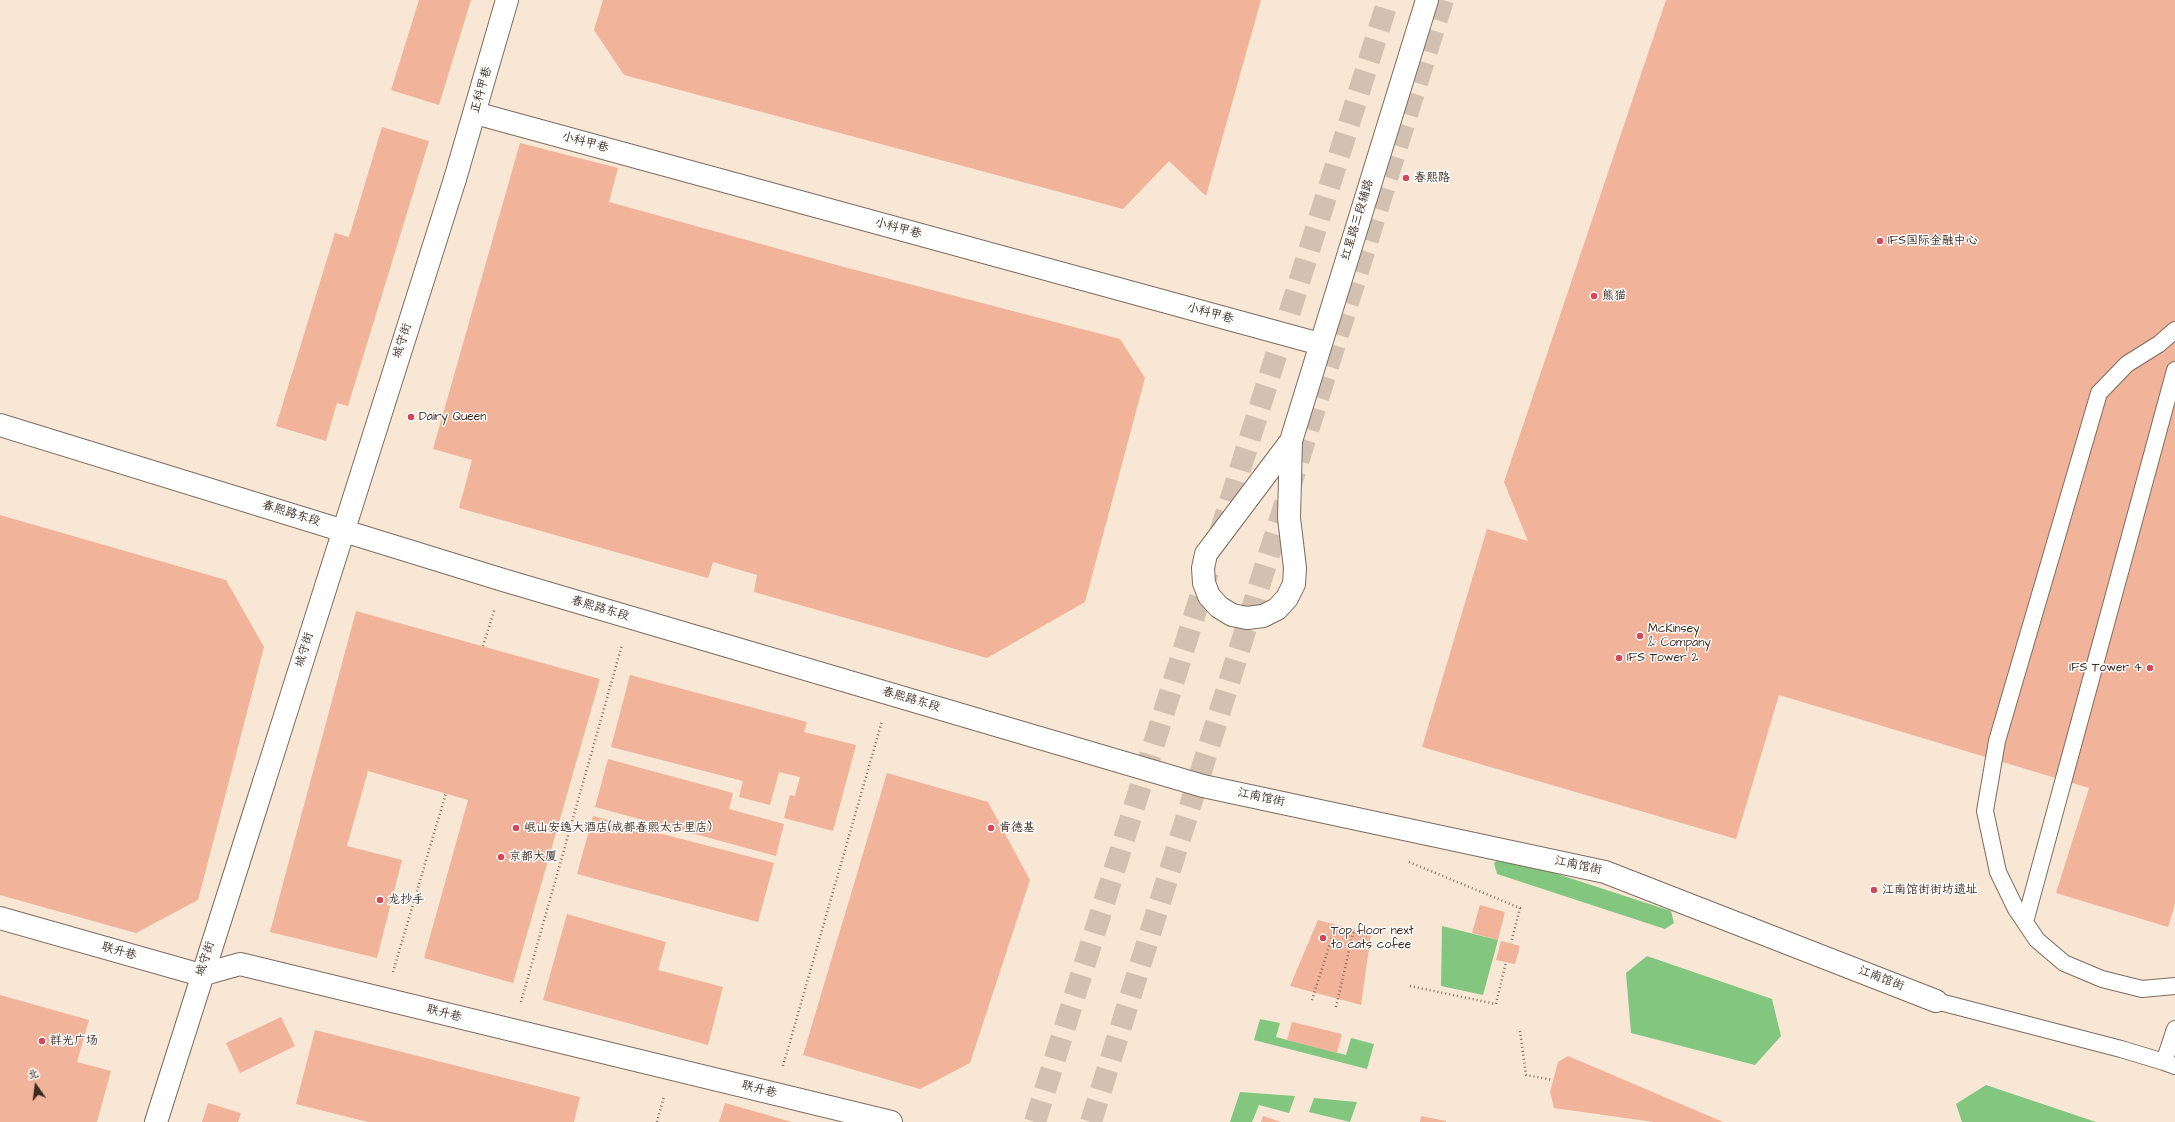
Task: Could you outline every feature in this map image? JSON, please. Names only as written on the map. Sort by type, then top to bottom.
[{"type":"street","name":"正科甲巷","points":[[455,178],[507,0]]},
{"type":"street","name":"红星路三段辅路","points":[[1291,441],[1206,554],[1203,568],[1204,583],[1209,596],[1219,607],[1232,615],[1247,618],[1263,616],[1277,609],[1287,598],[1294,584],[1295,568],[1289,518],[1291,441],[1427,0]]},
{"type":"street","name":"小科甲巷","points":[[475,113],[1320,344]]},
{"type":"street","name":"城守街","points":[[156,1122],[201,975],[264,782],[342,530],[455,178]]},
{"type":"street","name":"春熙路东段","points":[[0,425],[503,580],[1203,786]]},
{"type":"street","name":"江南馆街","points":[[1203,786],[1605,872],[1936,1001]]},
{"type":"street","name":"联升巷","points":[[0,918],[201,975],[240,964],[891,1122]]},
{"type":"lane","points":[[2175,330],[2159,344],[2127,364],[2099,392],[1997,742],[1986,811],[1998,872],[2025,922],[2037,940],[2064,963],[2102,979],[2142,989],[2175,986]]},
{"type":"lane","points":[[2025,922],[2175,370]]},
{"type":"lane","points":[[1936,1001],[2121,1049],[2169,1064],[2175,1029]]},
{"type":"path","points":[[484,646],[503,580]]},
{"type":"path","points":[[513,1030],[630,617]]},
{"type":"path","points":[[775,1094],[890,694]]},
{"type":"path","points":[[385,999],[446,793]]},
{"type":"path","points":[[1407,861],[1520,908],[1510,943]]},
{"type":"path","points":[[1312,1000],[1336,925]]},
{"type":"path","points":[[1336,1007],[1354,929]]},
{"type":"path","points":[[1410,986],[1496,1004],[1506,962]]},
{"type":"path","points":[[1520,1031],[1526,1076],[1553,1080]]},
{"type":"green space","points":[[1502,856],[1671,911],[1674,923],[1665,929],[1497,874],[1494,863]]},
{"type":"green space","points":[[1442,926],[1498,940],[1483,995],[1441,986]]},
{"type":"green space","points":[[1647,956],[1772,999],[1781,1036],[1755,1065],[1631,1033],[1626,973]]},
{"type":"green space","points":[[1260,1019],[1280,1023],[1276,1037],[1346,1055],[1351,1038],[1374,1044],[1367,1069],[1254,1040]]},
{"type":"green space","points":[[1986,1085],[2096,1122],[1962,1122],[1956,1104]]},
{"type":"green space","points":[[1240,1092],[1295,1096],[1289,1113],[1259,1105],[1252,1122],[1230,1122]]},
{"type":"green space","points":[[1314,1098],[1357,1102],[1350,1122],[1309,1112]]},
{"type":"building","points":[[419,0],[471,0],[439,105],[391,90]]},
{"type":"building","points":[[603,0],[1261,0],[1206,196],[1169,161],[1123,209],[624,75],[594,30]]},
{"type":"building","name":"IFS国际金融中心","points":[[1666,0],[2175,0],[2175,904],[2168,927],[2056,893],[2089,788],[1779,695],[1736,839],[1422,747],[1487,529],[1528,541],[1504,482]]},
{"type":"building","points":[[382,127],[429,141],[348,406],[337,403],[326,441],[276,426],[335,233],[349,237]]},
{"type":"building","points":[[520,143],[618,168],[609,202],[844,267],[1120,339],[1145,378],[1085,602],[987,658],[754,592],[757,575],[713,562],[708,578],[459,508],[472,460],[433,449]]},
{"type":"building","points":[[0,515],[226,580],[264,647],[198,900],[136,933],[0,895]]},
{"type":"building","points":[[356,611],[600,679],[513,983],[424,958],[468,800],[368,771],[347,846],[402,860],[377,958],[270,932]]},
{"type":"building","points":[[630,675],[807,722],[804,732],[856,745],[833,831],[784,818],[790,795],[795,796],[800,777],[779,772],[770,805],[739,797],[743,781],[611,747]]},
{"type":"building","points":[[608,759],[733,793],[729,809],[784,824],[776,856],[595,807]]},
{"type":"building","points":[[887,773],[988,802],[1030,880],[970,1063],[920,1089],[803,1055]]},
{"type":"building","points":[[593,816],[774,863],[758,922],[577,874]]},
{"type":"building","points":[[1480,905],[1505,912],[1498,940],[1472,933]]},
{"type":"building","points":[[567,914],[666,942],[658,970],[723,987],[708,1045],[543,1000]]},
{"type":"building","points":[[1318,920],[1371,934],[1361,1005],[1290,986]]},
{"type":"building","points":[[1501,941],[1520,946],[1515,964],[1496,960]]},
{"type":"building","name":"群光广场","points":[[0,995],[89,1020],[77,1062],[111,1071],[97,1122],[0,1122]]},
{"type":"building","points":[[281,1017],[295,1046],[240,1073],[226,1043]]},
{"type":"building","points":[[1292,1022],[1342,1034],[1337,1053],[1287,1040]]},
{"type":"building","points":[[315,1030],[580,1097],[574,1122],[368,1122],[296,1104]]},
{"type":"building","points":[[1568,1056],[1723,1122],[1654,1122],[1554,1108],[1550,1092],[1558,1062]]},
{"type":"building","points":[[208,1103],[241,1113],[238,1122],[202,1122]]},
{"type":"building","points":[[725,1103],[792,1122],[719,1122]]},
{"type":"building","points":[[1263,1116],[1281,1122],[1261,1122]]},
{"type":"building","points":[[1421,1116],[1446,1121],[1446,1122],[1420,1122]]},
{"type":"tunnel","points":[[1220,533],[1388,0]]},
{"type":"tunnel","points":[[1091,1122],[1443,0]]},
{"type":"tunnel","points":[[1035,1122],[1208,572]]},
{"type":"place","name":"春熙路","points":[[1406,178]]},
{"type":"place","name":"IFS国际金融中心","points":[[1880,241]]},
{"type":"place","name":"熊猫","points":[[1594,296]]},
{"type":"place","name":"Dairy Queen","points":[[411,417]]},
{"type":"place","name":"McKinsey & Company","points":[[1640,636]]},
{"type":"place","name":"IFS Tower 2","points":[[1619,658]]},
{"type":"place","name":"IFS Tower 4","points":[[2150,668]]},
{"type":"place","name":"岷山安逸大酒店(成都春熙太古里店)","points":[[516,828]]},
{"type":"place","name":"肯德基","points":[[991,828]]},
{"type":"place","name":"京都大厦","points":[[501,857]]},
{"type":"place","name":"江南馆街街坊遗址","points":[[1874,890]]},
{"type":"place","name":"龙抄手","points":[[380,900]]},
{"type":"place","name":"Top floor next to cats cofee","points":[[1323,938]]},
{"type":"place","name":"群光广场","points":[[42,1041]]}]
